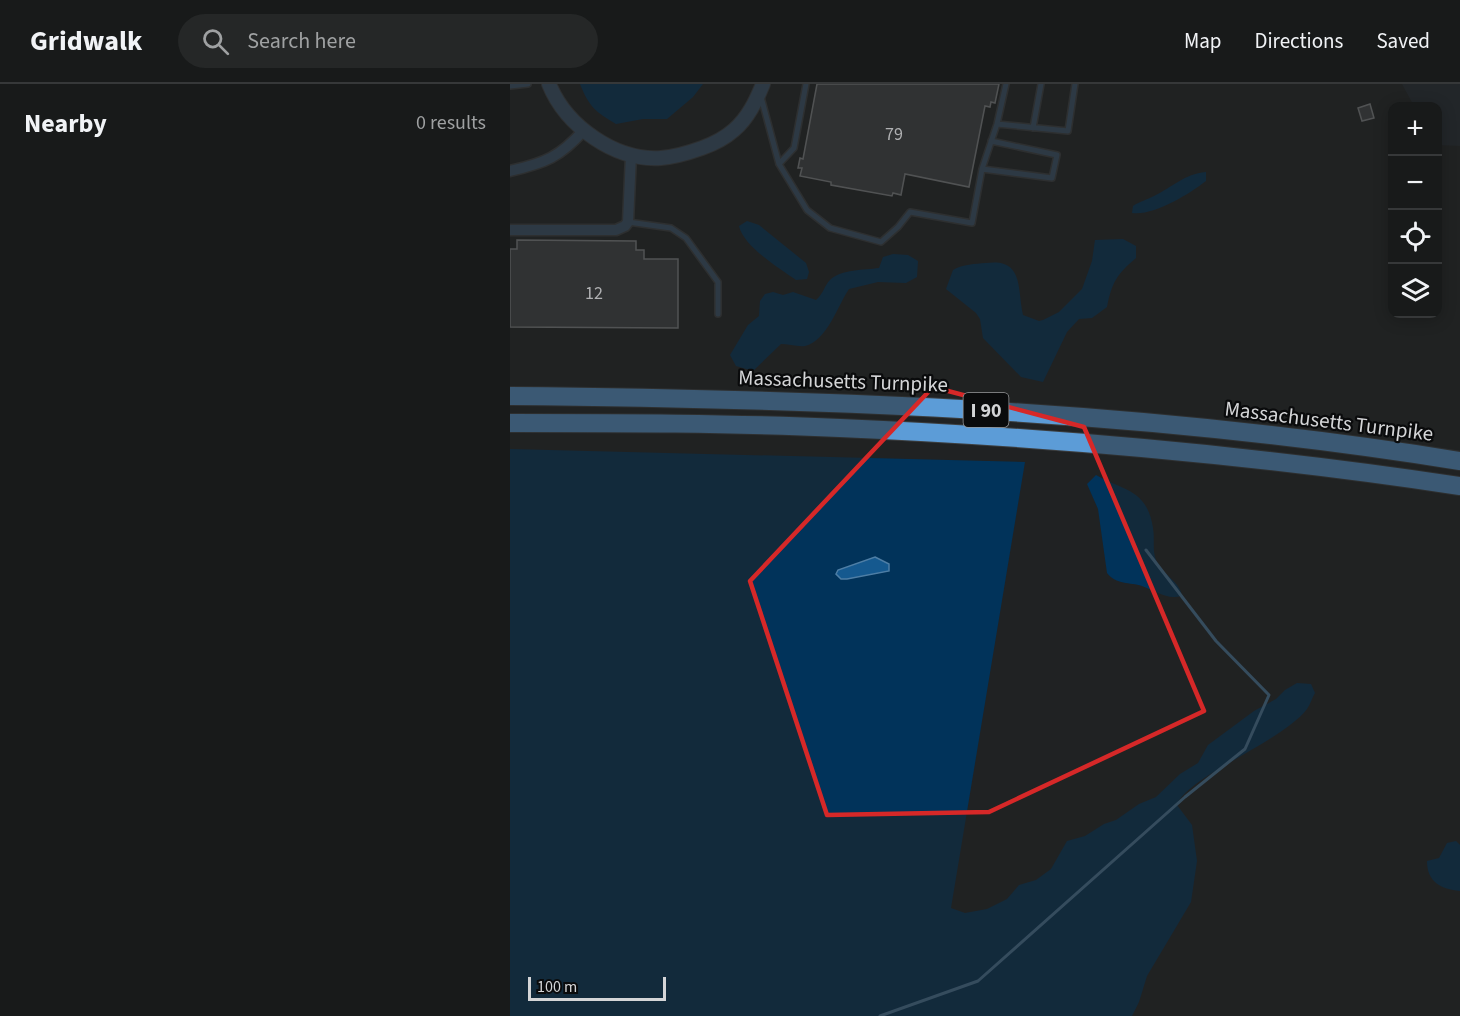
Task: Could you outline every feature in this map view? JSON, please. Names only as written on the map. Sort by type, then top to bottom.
[{"type":"highway","name":"Massachusetts Turnpike","points":[[510,396],[812,401],[955,408],[1207,429],[1319,441],[1460,461]]},
{"type":"highway","name":"I 90","points":[[510,423],[719,425],[958,434],[1154,449],[1460,486]]},
{"type":"street","points":[[549,84],[564,112],[584,130],[618,150],[632,155],[660,158],[688,153],[722,139],[745,118],[762,88]]},
{"type":"street","points":[[510,171],[533,166],[555,157],[584,130]]},
{"type":"street","points":[[510,230],[616,230],[625,226],[628,222],[632,155]]},
{"type":"lane","points":[[510,86],[528,84]]},
{"type":"lane","points":[[779,164],[794,148],[806,84]]},
{"type":"lane","points":[[762,88],[779,164],[807,210],[830,228],[881,242],[910,212],[972,223],[982,169],[997,124],[1006,84]]},
{"type":"lane","points":[[1033,128],[1041,84]]},
{"type":"lane","points":[[997,124],[1068,131],[1075,84]]},
{"type":"lane","points":[[982,169],[1052,178],[1057,155],[992,141]]},
{"type":"lane","points":[[628,222],[671,228],[686,238],[718,282],[718,314]]},
{"type":"highlighted area","points":[[933,387],[1084,427],[1204,711],[989,812],[827,815],[750,581]]},
{"type":"shaded area","points":[[580,84],[703,84],[693,97],[667,119],[643,119],[616,124],[594,108]]},
{"type":"shaded area","points":[[1402,84],[1460,84],[1460,146],[1442,145],[1442,102],[1412,102]]},
{"type":"shaded area","points":[[1206,172],[1206,181],[1181,198],[1161,208],[1132,213],[1133,206],[1136,204],[1185,178]]},
{"type":"shaded area","points":[[747,221],[759,225],[806,263],[809,272],[807,279],[796,280],[755,249],[742,234],[739,226]]},
{"type":"shaded area","points":[[1123,239],[1136,246],[1136,258],[1116,279],[1107,307],[1092,318],[1079,319],[1067,332],[1043,382],[1021,377],[983,338],[980,319],[976,313],[946,289],[953,270],[957,268],[986,263],[1007,265],[1013,270],[1019,285],[1023,315],[1039,321],[1043,320],[1059,312],[1082,289],[1092,261],[1095,240]]},
{"type":"shaded area","points":[[893,254],[908,255],[918,261],[917,277],[906,283],[878,282],[849,289],[826,330],[813,343],[805,346],[781,344],[753,371],[736,366],[730,355],[748,325],[759,316],[760,301],[765,294],[773,292],[783,295],[793,292],[816,300],[835,276],[879,268],[883,257]]},
{"type":"shaded area","points":[[510,449],[1025,462],[951,908],[965,913],[987,909],[1007,899],[1019,885],[1036,880],[1051,869],[1067,841],[1085,836],[1104,824],[1116,820],[1139,804],[1156,797],[1180,774],[1198,763],[1208,745],[1254,711],[1276,699],[1297,683],[1311,684],[1315,693],[1307,709],[1295,721],[1198,783],[1184,794],[1177,805],[1192,825],[1197,861],[1191,902],[1147,976],[1132,1016],[510,1016]]},
{"type":"shaded area","points":[[1096,475],[1133,493],[1146,506],[1153,528],[1156,560],[1162,570],[1178,586],[1182,596],[1166,596],[1142,586],[1115,580],[1107,573],[1098,509],[1087,484]]},
{"type":"shaded area","points":[[875,557],[889,564],[889,571],[847,579],[841,579],[836,574],[838,570]]},
{"type":"shaded area","points":[[1456,841],[1460,845],[1460,891],[1436,883],[1429,874],[1427,861],[1439,858],[1447,843]]},
{"type":"building","points":[[817,84],[999,84],[995,103],[991,102],[990,107],[985,106],[969,187],[905,174],[901,195],[893,193],[892,196],[831,185],[831,182],[800,176],[802,168],[798,168],[800,158],[803,159]]},
{"type":"building","points":[[1370,104],[1374,118],[1362,121],[1358,108]]},
{"type":"building","points":[[517,240],[636,241],[636,250],[644,250],[644,259],[678,259],[678,328],[510,327],[510,249],[517,249]]},
{"type":"waterway","points":[[880,1016],[978,981],[1185,797],[1245,749],[1269,695],[1216,641],[1146,550]]}]
